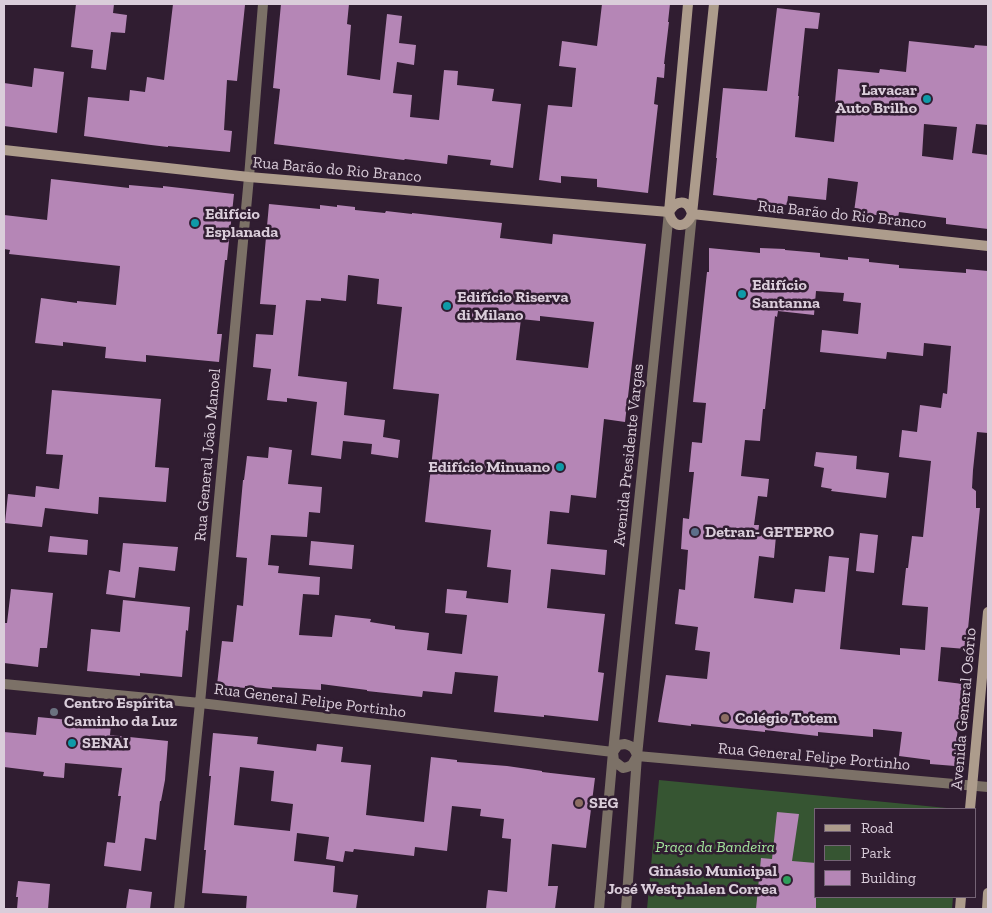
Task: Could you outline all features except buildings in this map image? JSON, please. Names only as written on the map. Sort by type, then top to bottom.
[{"type":"main road","name":"Avenida Presidente Vargas","points":[[669,212],[688,4]]},
{"type":"main road","points":[[692,214],[714,4]]},
{"type":"main road","name":"Rua Barão do Rio Branco","points":[[4,150],[249,177],[669,212],[670,219],[676,224],[683,225],[689,221],[692,214],[988,246]]},
{"type":"main road","name":"Avenida General Osório","points":[[970,808],[988,612]]},
{"type":"main road","points":[[987,909],[988,893]]},
{"type":"street","name":"Rua General João Manoel","points":[[180,909],[249,177],[263,4]]},
{"type":"street","name":"Avenida Presidente Vargas","points":[[599,909],[613,752],[669,212]]},
{"type":"street","points":[[626,909],[637,756],[692,214]]},
{"type":"street","name":"Rua General Felipe Portinho","points":[[4,684],[200,703],[613,752],[618,745],[625,744],[635,748],[637,756],[988,787]]},
{"type":"street","points":[[613,752],[614,761],[623,768],[633,765],[637,756]]},
{"type":"green space","name":"Praça da Bandeira","points":[[659,780],[947,808],[814,808],[814,898],[953,898],[952,909],[647,909]]},
{"type":"place","name":"Lavacar Auto Brilho","points":[[927,99]]},
{"type":"place","name":"Edifício Esplanada","points":[[195,223]]},
{"type":"place","name":"Edifício Santanna","points":[[742,294]]},
{"type":"place","name":"Edifício Riserva di Milano","points":[[447,306]]},
{"type":"place","name":"Edifício Minuano","points":[[560,467]]},
{"type":"place","name":"Detran- GETEPRO","points":[[695,532]]},
{"type":"place","name":"Centro Espírita Caminho da Luz","points":[[54,712]]},
{"type":"place","name":"Colégio Totem","points":[[725,718]]},
{"type":"place","name":"SENAI","points":[[72,743]]},
{"type":"place","name":"SEG","points":[[579,803]]},
{"type":"place","name":"Ginásio Municipal José Westphalen Correa","points":[[787,880]]}]
